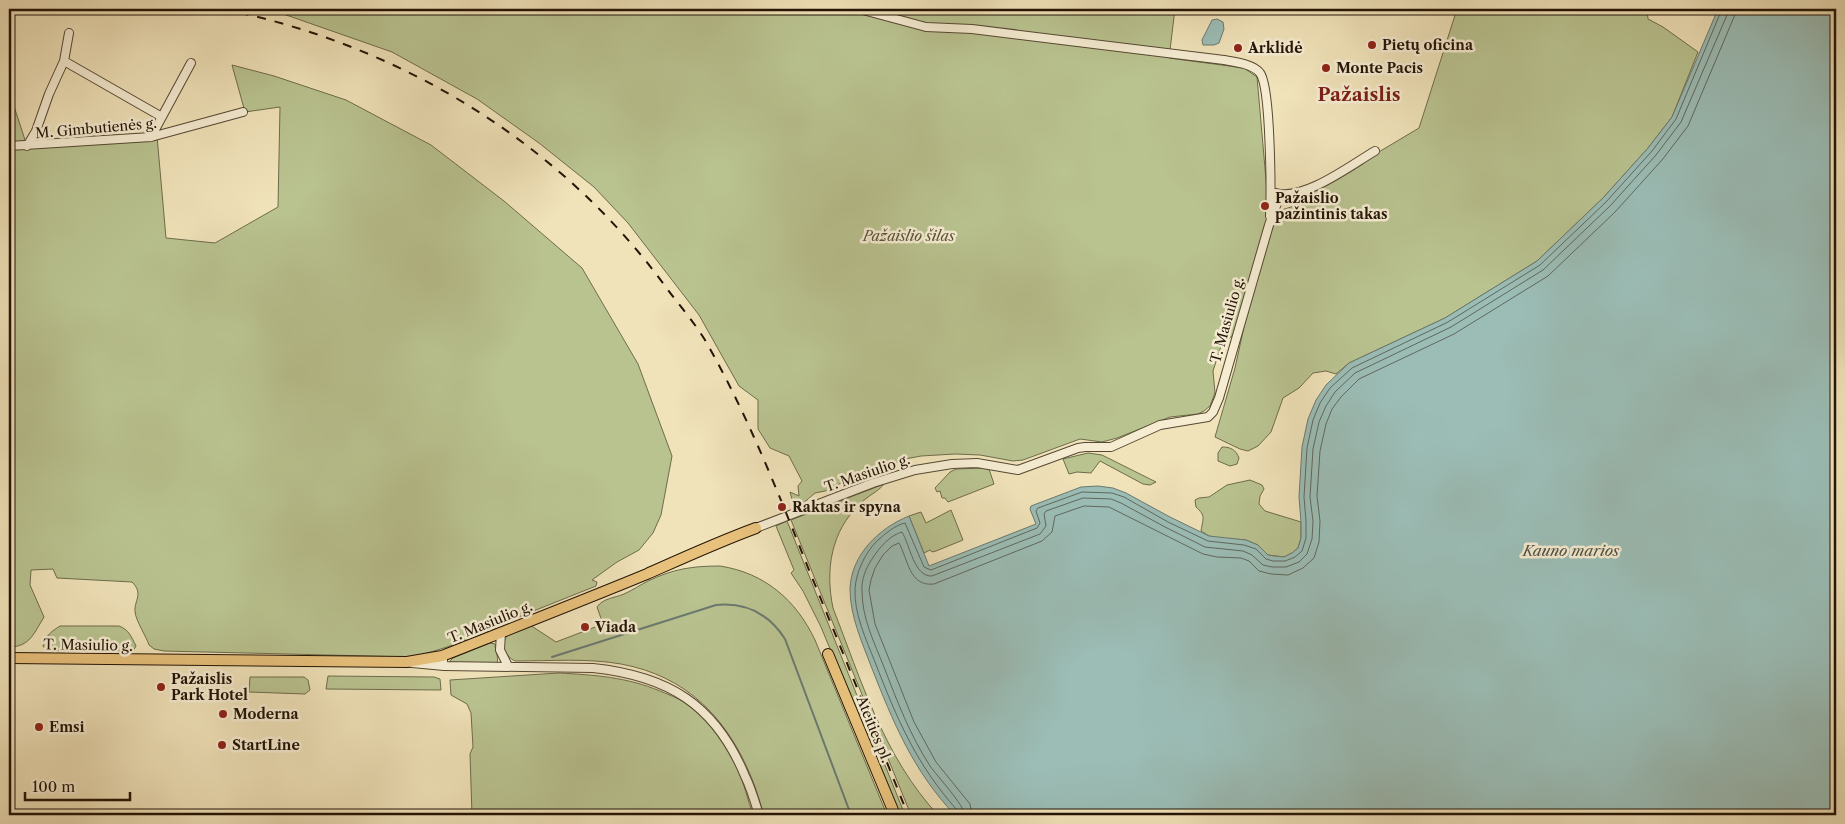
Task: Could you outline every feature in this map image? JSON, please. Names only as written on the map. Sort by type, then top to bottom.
[{"type":"main road","name":"T. Masiulio g.","points":[[9,658],[443,661],[501,632],[648,573],[720,541],[756,528]]},
{"type":"main road","name":"Ateities pl.","points":[[828,654],[895,815]]},
{"type":"street","name":"T. Masiulio g.","points":[[859,9],[926,27],[972,29],[1224,60],[1246,65],[1260,73],[1266,96],[1271,192],[1269,225]]},
{"type":"street","points":[[27,146],[36,131],[49,94],[64,61],[69,33]]},
{"type":"street","points":[[64,61],[162,116]]},
{"type":"street","points":[[151,137],[191,63]]},
{"type":"street","name":"M. Gimbutienės g.","points":[[9,146],[151,137],[243,112]]},
{"type":"street","points":[[1271,192],[1280,195],[1313,187],[1375,151]]},
{"type":"street","name":"T. Masiulio g.","points":[[756,528],[873,483],[907,472],[963,463],[984,464],[1018,470],[1078,448],[1111,448],[1160,426],[1208,417],[1213,412],[1219,398],[1269,225],[1280,195]]},
{"type":"street","points":[[501,632],[500,650],[508,666]]},
{"type":"street","name":"T. Masiulio g.","points":[[443,661],[508,666],[615,670],[652,680],[687,698],[701,708],[726,738],[746,776],[759,815]]},
{"type":"green space","name":"Pažaislio šilas","points":[[269,9],[1175,9],[1169,58],[1244,68],[1257,77],[1269,214],[1313,200],[1315,190],[1419,128],[1457,9],[1647,9],[1648,19],[1663,27],[1698,52],[1672,117],[1648,148],[1603,198],[1537,261],[1445,318],[1349,363],[1336,374],[1326,371],[1313,373],[1299,388],[1283,398],[1271,432],[1258,446],[1248,451],[1215,437],[1235,368],[1244,327],[1237,326],[1234,334],[1221,346],[1213,371],[1215,393],[1210,406],[1198,414],[1170,417],[1102,442],[1080,439],[1023,460],[1013,461],[980,455],[955,454],[905,459],[876,471],[865,471],[853,475],[830,490],[815,493],[800,506],[794,506],[790,492],[799,496],[798,486],[802,481],[789,456],[770,448],[758,429],[758,400],[739,386],[699,315],[628,223],[594,187],[539,143],[477,99],[392,52]]},
{"type":"green space","points":[[232,65],[274,76],[346,100],[431,145],[504,201],[582,268],[638,364],[672,456],[661,515],[653,533],[639,550],[617,562],[592,580],[597,582],[596,586],[496,626],[495,629],[443,648],[410,657],[164,651],[154,649],[149,645],[139,624],[135,612],[138,594],[136,586],[132,582],[57,578],[53,569],[31,570],[30,585],[44,617],[27,642],[22,645],[9,647],[9,91],[27,146],[157,136],[166,238],[215,243],[278,207],[280,107],[245,112]]},
{"type":"green space","points":[[1222,447],[1231,448],[1235,451],[1239,458],[1237,464],[1230,466],[1218,461],[1218,453]]},
{"type":"green space","points":[[1088,453],[1102,455],[1156,482],[1150,485],[1143,484],[1100,461],[1091,473],[1077,472],[1069,474],[1063,459]]},
{"type":"green space","points":[[956,469],[989,469],[994,484],[948,502],[945,498],[942,498],[940,491],[937,492],[935,488],[950,472]]},
{"type":"green space","points":[[1250,480],[1262,485],[1264,489],[1260,496],[1259,504],[1265,511],[1301,522],[1301,538],[1298,548],[1292,553],[1284,557],[1268,555],[1258,545],[1246,540],[1209,536],[1201,531],[1203,517],[1196,507],[1195,500],[1209,497],[1227,485]]},
{"type":"green space","points":[[884,484],[863,501],[842,526],[830,566],[833,608],[864,690],[888,743],[919,792],[938,815],[911,815],[791,520]]},
{"type":"green space","points":[[951,510],[963,540],[936,551],[932,552],[930,550],[924,553],[909,516],[921,512],[926,523]]},
{"type":"green space","points":[[787,521],[905,815],[899,815],[821,627],[803,591],[791,573],[794,570],[776,526]]},
{"type":"green space","points":[[720,566],[751,575],[765,582],[788,601],[807,626],[815,640],[887,815],[764,815],[752,779],[731,737],[717,719],[685,690],[645,670],[621,664],[582,660],[515,661],[504,650],[505,639],[510,633],[518,629],[530,625],[556,642],[603,624],[597,607],[606,600],[624,594],[648,581],[674,571]]},
{"type":"green space","points":[[60,626],[119,626],[127,631],[136,646],[133,651],[46,650],[43,646],[45,639]]},
{"type":"green space","points":[[490,643],[495,644],[497,663],[452,663],[450,661],[453,658]]},
{"type":"green space","points":[[559,673],[598,676],[647,686],[690,706],[707,721],[729,752],[744,786],[753,815],[472,815],[470,754],[473,747],[471,713],[467,704],[451,695],[450,680]]},
{"type":"green space","points":[[328,676],[434,677],[440,679],[441,690],[326,689]]},
{"type":"green space","points":[[250,677],[304,677],[308,680],[310,690],[305,694],[249,692]]},
{"type":"water","name":"Kauno marios","points":[[1718,9],[1836,9],[1836,815],[955,815],[927,781],[906,745],[896,726],[857,629],[850,589],[852,577],[855,565],[861,554],[877,535],[909,516],[929,566],[1036,524],[1030,509],[1031,506],[1081,487],[1098,486],[1113,488],[1126,493],[1209,536],[1246,540],[1258,545],[1268,555],[1284,557],[1292,553],[1298,548],[1301,538],[1299,497],[1302,447],[1308,419],[1316,400],[1326,385],[1349,363],[1445,318],[1537,261],[1603,198],[1648,148],[1672,117]]},
{"type":"water","points":[[1217,19],[1223,22],[1224,29],[1219,43],[1203,45],[1202,40],[1212,20]]},
{"type":"waterway","points":[[552,657],[716,605],[747,608],[764,616],[779,630],[785,639],[851,815]]},
{"type":"railway","points":[[222,9],[288,25],[351,47],[413,75],[472,108],[527,146],[578,189],[626,237],[692,320],[721,368],[775,485],[908,815]]},
{"type":"place","name":"Pietų oficina","points":[[1372,45]]},
{"type":"place","name":"Arklidė","points":[[1238,48]]},
{"type":"place","name":"Monte Pacis","points":[[1326,68]]},
{"type":"place","name":"Pažaislio pažintinis takas","points":[[1265,206]]},
{"type":"place","name":"Raktas ir spyna","points":[[782,507]]},
{"type":"place","name":"Viada","points":[[585,627]]},
{"type":"place","name":"Pažaislis Park Hotel","points":[[161,687]]},
{"type":"place","name":"Moderna","points":[[223,714]]},
{"type":"place","name":"Emsi","points":[[39,727]]},
{"type":"place","name":"StartLine","points":[[222,745]]},
{"type":"district","name":"Pažaislis","points":[[1359,94]]}]
